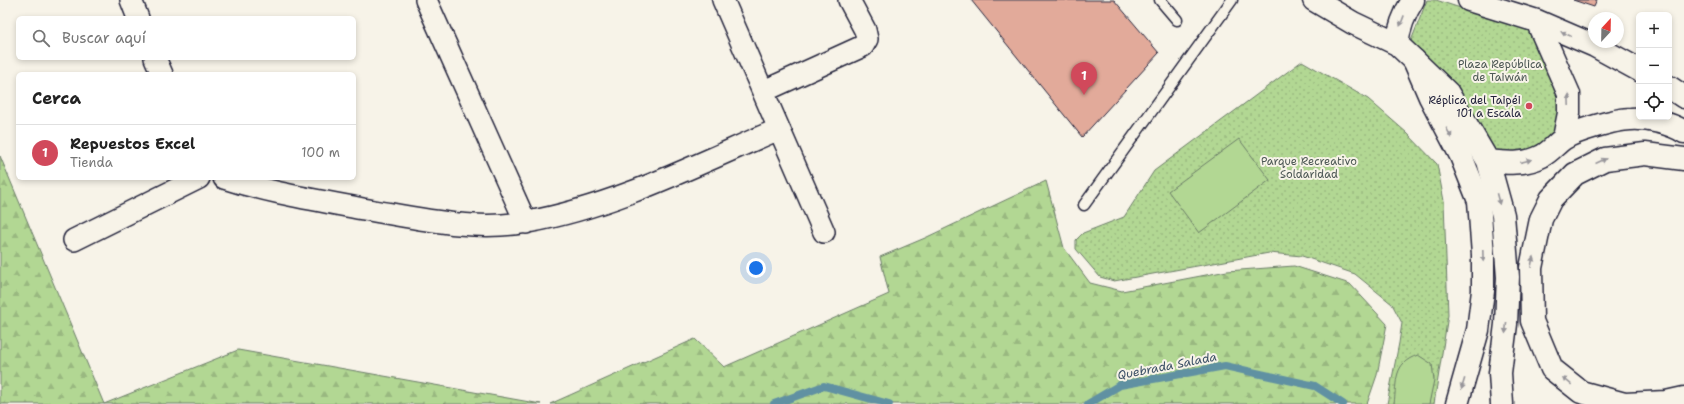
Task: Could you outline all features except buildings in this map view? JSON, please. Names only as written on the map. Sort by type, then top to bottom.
[{"type":"main road","points":[[1314,0],[1353,23],[1397,44],[1448,93],[1488,161],[1503,216],[1508,277],[1506,324],[1500,373],[1502,404]]},
{"type":"main road","points":[[1397,44],[1399,28],[1405,13],[1413,0]]},
{"type":"main road","points":[[1469,0],[1537,21],[1595,46],[1636,68]]},
{"type":"main road","points":[[1537,21],[1569,94],[1569,113],[1564,138]]},
{"type":"main road","points":[[1414,60],[1430,97],[1461,156],[1480,202],[1483,255],[1483,291],[1478,330],[1457,404]]},
{"type":"main road","points":[[1672,89],[1684,97]]},
{"type":"main road","points":[[1488,161],[1515,164],[1542,156],[1564,138],[1591,128],[1630,119],[1655,122],[1679,129],[1684,132]]},
{"type":"main road","points":[[1684,159],[1645,154],[1605,159],[1575,174],[1551,199],[1541,219],[1531,268],[1532,320],[1552,369],[1581,392],[1625,404],[1666,402],[1684,398]]},
{"type":"street","points":[[131,0],[137,16]]},
{"type":"street","points":[[426,0],[526,223]]},
{"type":"street","points":[[722,0],[764,91],[824,232]]},
{"type":"street","points":[[764,91],[863,46],[867,39],[865,30],[849,0]]},
{"type":"street","points":[[156,60],[161,72]]},
{"type":"street","points":[[231,180],[275,193],[443,223],[503,225],[526,223],[609,202],[779,129]]},
{"type":"street","points":[[74,240],[195,180]]},
{"type":"lane","points":[[1160,0],[1177,20]]},
{"type":"lane","points":[[1084,205],[1232,0]]},
{"type":"green space","name":"Plaza República de Taiwán","points":[[1427,0],[1436,0],[1534,32],[1561,89],[1562,124],[1544,146],[1511,154],[1490,151],[1409,46]]},
{"type":"green space","name":"Parque Recreativo Soldaridad","points":[[1302,61],[1368,99],[1407,133],[1437,164],[1444,201],[1448,315],[1434,404],[1387,404],[1402,323],[1392,304],[1355,274],[1302,256],[1269,253],[1114,281],[1100,277],[1076,249],[1076,240],[1083,233],[1124,217],[1154,171]]},
{"type":"green space","points":[[1239,139],[1270,180],[1199,233],[1168,191]]},
{"type":"green space","points":[[0,156],[104,404],[0,404]]},
{"type":"green space","points":[[1046,181],[1064,248],[1090,283],[1122,291],[1227,271],[1294,266],[1350,284],[1387,324],[1377,375],[1367,404],[550,404],[695,339],[724,367],[889,294],[880,257],[925,238]]},
{"type":"green space","points":[[238,350],[541,404],[104,404]]},
{"type":"green space","points":[[1418,355],[1432,364],[1434,380],[1429,404],[1394,404],[1396,380],[1400,368],[1410,358]]},
{"type":"waterway","name":"Quebrada Salada","points":[[1088,404],[1120,385],[1225,366],[1315,386],[1343,404]]},
{"type":"waterway","name":"Quebrada Salada","points":[[774,404],[824,386],[889,404]]},
{"type":"place","name":"Repuestos Excel","points":[[1084,95]]},
{"type":"place","name":"Réplica del Taipéi 101 a Escala","points":[[1529,106]]}]
